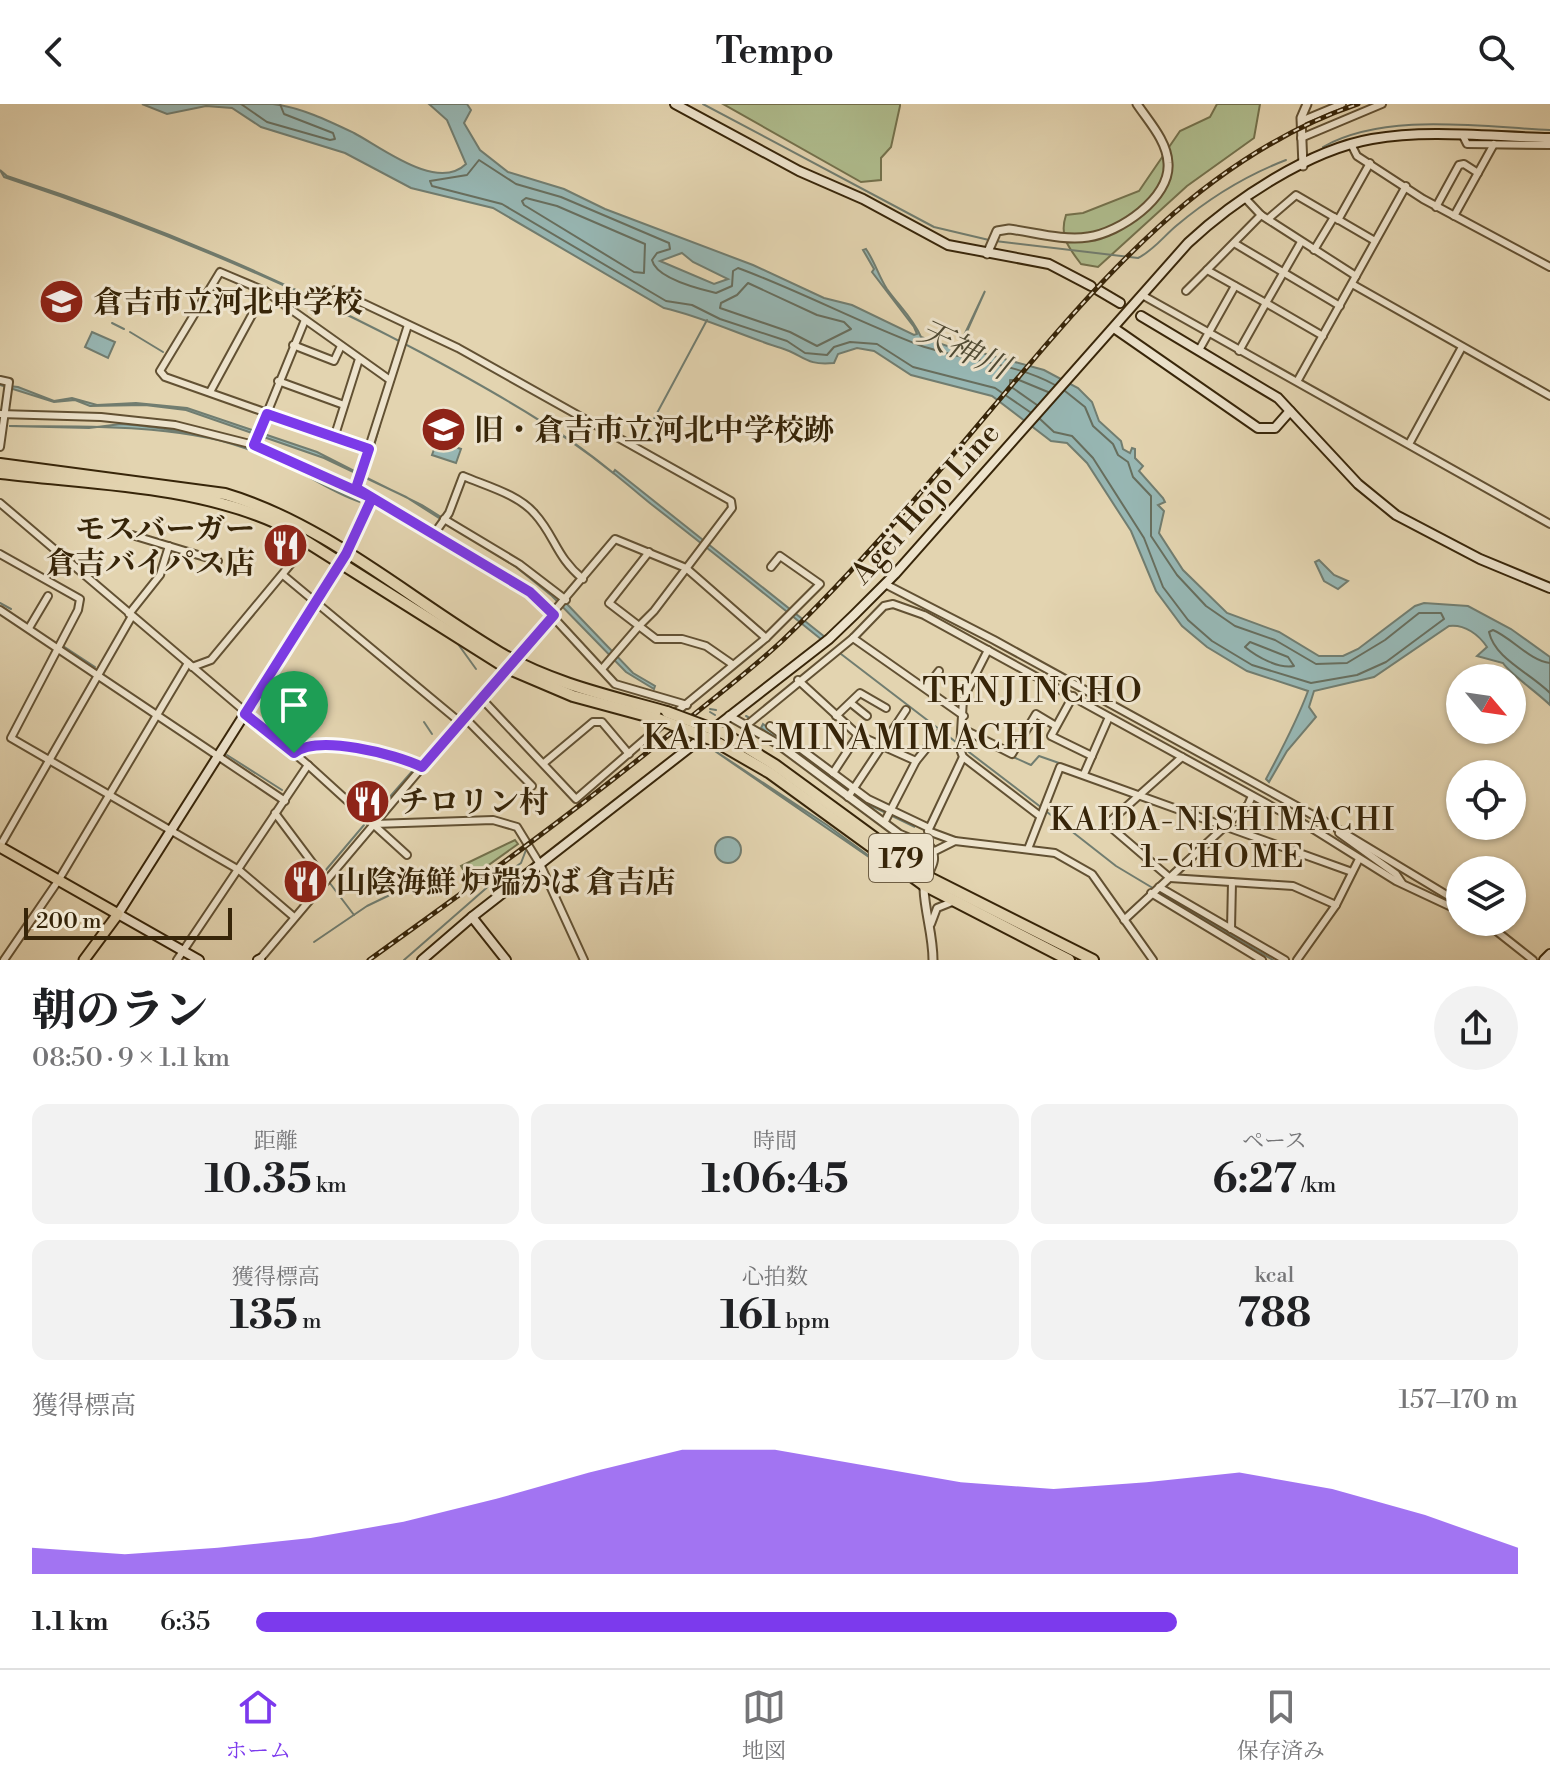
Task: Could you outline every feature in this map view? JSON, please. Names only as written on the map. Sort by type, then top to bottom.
[{"type":"highway","name":"179","points":[[0,464],[225,494],[283,514],[343,559],[511,664],[573,696],[723,733],[775,765],[952,902],[1069,960]]},
{"type":"highway","name":"179","points":[[0,473],[221,502],[277,523],[343,559]]},
{"type":"highway","name":"179","points":[[662,716],[713,740],[770,773],[926,881],[1093,960]]},
{"type":"main road","points":[[675,104],[928,236],[987,254],[1049,264],[1120,303]]},
{"type":"main road","name":"Agei Hojo Line","points":[[422,960],[472,917],[829,639],[895,574],[1195,236],[1245,198],[1351,143],[1398,136],[1550,138]]},
{"type":"main road","points":[[1141,316],[1278,398],[1358,484],[1396,515],[1480,559],[1550,588]]},
{"type":"main road","points":[[1112,331],[1258,428],[1275,428],[1290,411]]},
{"type":"main road","points":[[84,960],[118,914],[343,559]]},
{"type":"main road","points":[[0,846],[199,960]]},
{"type":"main road","points":[[472,917],[506,960]]},
{"type":"main road","points":[[1544,960],[1550,954]]},
{"type":"street","points":[[987,254],[997,231],[1009,229],[1084,238],[1109,232],[1146,205],[1159,190],[1169,166],[1166,148],[1137,104]]},
{"type":"street","points":[[1303,166],[1301,121],[1307,104]]},
{"type":"street","points":[[1301,121],[1342,104]]},
{"type":"street","points":[[1301,138],[1382,104]]},
{"type":"street","points":[[1463,136],[1467,144],[1550,145]]},
{"type":"street","points":[[1351,143],[1357,156],[1436,207],[1550,267]]},
{"type":"street","points":[[1454,216],[1494,144]]},
{"type":"street","points":[[1314,250],[1370,163]]},
{"type":"street","points":[[1436,207],[1459,165],[1464,164],[1478,173]]},
{"type":"street","points":[[1298,380],[1406,186]]},
{"type":"street","points":[[1186,291],[1234,243],[1296,195],[1375,241]]},
{"type":"street","points":[[1245,198],[1264,217],[1356,276]]},
{"type":"street","points":[[1239,351],[1301,242]]},
{"type":"street","points":[[1234,243],[1340,306]]},
{"type":"street","points":[[1207,270],[1323,336]]},
{"type":"street","points":[[369,449],[165,377],[160,371],[167,354],[220,272],[265,291],[390,380]]},
{"type":"street","points":[[1352,284],[1550,396]]},
{"type":"street","points":[[1199,350],[1235,286]]},
{"type":"street","points":[[335,290],[521,382],[731,501],[732,508],[686,568],[602,669]]},
{"type":"street","points":[[210,392],[265,291]]},
{"type":"street","points":[[1142,295],[1207,335],[1298,380],[1550,524]]},
{"type":"street","points":[[254,445],[305,320]]},
{"type":"street","points":[[356,488],[408,325]]},
{"type":"street","points":[[293,345],[334,361],[341,346]]},
{"type":"street","points":[[1409,444],[1462,347]]},
{"type":"street","points":[[334,438],[359,359]]},
{"type":"street","points":[[0,380],[9,382],[0,447]]},
{"type":"street","points":[[278,381],[344,405]]},
{"type":"street","points":[[3,414],[101,417],[163,423],[254,445],[356,488],[530,592],[615,684],[687,705]]},
{"type":"street","points":[[434,534],[463,476],[520,501],[536,514],[564,564],[583,579]]},
{"type":"street","points":[[343,559],[372,498]]},
{"type":"street","points":[[0,503],[308,765],[407,855]]},
{"type":"street","points":[[444,519],[519,564],[566,600]]},
{"type":"street","points":[[132,535],[218,561]]},
{"type":"street","points":[[259,960],[554,615],[615,539],[686,568],[766,638]]},
{"type":"street","points":[[4,960],[58,881],[156,713],[190,665],[211,660],[309,542]]},
{"type":"street","points":[[0,846],[130,615],[160,575],[169,546]]},
{"type":"street","points":[[649,552],[609,603],[656,639],[682,639],[706,646],[732,664]]},
{"type":"street","points":[[0,554],[80,599],[78,610],[11,738],[239,870],[294,917]]},
{"type":"street","points":[[482,699],[576,799],[766,638],[820,584],[780,556],[771,567]]},
{"type":"street","points":[[283,575],[463,721],[532,786]]},
{"type":"street","points":[[885,584],[994,640],[1331,825],[1446,895]]},
{"type":"street","points":[[29,628],[48,596]]},
{"type":"street","points":[[748,724],[853,638],[884,606],[893,604],[924,615],[1252,796],[1403,884],[1446,904]]},
{"type":"street","points":[[0,610],[285,801]]},
{"type":"street","points":[[853,638],[964,716]]},
{"type":"street","points":[[988,650],[963,699],[960,749],[963,757],[1040,816]]},
{"type":"street","points":[[926,688],[939,671]]},
{"type":"street","points":[[798,680],[858,735],[916,761]]},
{"type":"street","points":[[852,704],[860,693],[886,708]]},
{"type":"street","points":[[1073,696],[1051,736],[1092,756]]},
{"type":"street","points":[[836,716],[848,703],[867,716]]},
{"type":"street","points":[[851,793],[879,746],[906,710]]},
{"type":"street","points":[[963,729],[1012,754],[1036,714],[1056,726]]},
{"type":"street","points":[[729,716],[748,724],[851,793],[929,828],[928,831],[955,841],[1055,853],[1087,870],[1153,960]]},
{"type":"street","points":[[1084,774],[1109,717]]},
{"type":"street","points":[[544,763],[593,722],[602,722],[629,754]]},
{"type":"street","points":[[770,726],[833,773],[884,823],[899,834],[926,844],[933,852],[933,868],[926,881],[935,959]]},
{"type":"street","points":[[884,823],[916,761],[938,734]]},
{"type":"street","points":[[833,773],[858,735]]},
{"type":"street","points":[[294,753],[308,744],[336,746],[406,759],[422,767]]},
{"type":"street","points":[[929,828],[963,757]]},
{"type":"street","points":[[1182,757],[1142,796],[1107,824],[1170,878],[1293,886],[1336,905]]},
{"type":"street","points":[[177,960],[308,765]]},
{"type":"street","points":[[1028,849],[1060,767],[1352,872]]},
{"type":"street","points":[[1124,920],[1248,805],[1252,796]]},
{"type":"street","points":[[275,813],[326,881]]},
{"type":"street","points":[[374,824],[503,821],[517,827],[541,866],[584,960]]},
{"type":"street","points":[[1331,825],[1396,874],[1403,884]]},
{"type":"street","points":[[933,852],[955,841]]},
{"type":"street","points":[[1297,960],[1336,905],[1359,859]]},
{"type":"street","points":[[1231,929],[1232,882]]},
{"type":"street","points":[[1159,887],[1285,960]]},
{"type":"street","points":[[1151,893],[1262,960]]},
{"type":"street","points":[[931,924],[937,908],[952,902]]},
{"type":"street","points":[[1502,936],[1533,960]]},
{"type":"green space","points":[[723,104],[900,106],[891,147],[881,158],[881,180],[861,182]]},
{"type":"green space","points":[[1217,104],[1260,104],[1254,138],[1187,186],[1098,267],[1081,264],[1066,241],[1066,215],[1083,213],[1139,191],[1180,131],[1210,117]]},
{"type":"green space","points":[[515,840],[518,844],[469,879],[461,866]]},
{"type":"water","name":"天神川","points":[[142,104],[283,106],[335,124],[409,164],[440,173],[454,171],[466,164],[447,120],[429,104],[467,104],[471,110],[464,123],[480,150],[508,172],[564,189],[605,209],[753,265],[824,298],[852,305],[914,335],[917,334],[914,327],[872,272],[874,269],[863,250],[866,249],[887,289],[910,318],[921,337],[950,347],[960,344],[985,291],[960,347],[1044,370],[1078,388],[1092,402],[1099,421],[1121,441],[1123,449],[1130,453],[1132,448],[1135,449],[1135,458],[1143,466],[1139,471],[1165,502],[1158,505],[1164,511],[1159,533],[1183,570],[1227,613],[1279,632],[1319,656],[1343,656],[1358,649],[1415,606],[1424,603],[1468,606],[1511,629],[1550,657],[1550,705],[1526,685],[1526,664],[1504,664],[1477,656],[1487,647],[1476,635],[1461,627],[1449,626],[1374,677],[1314,691],[1309,707],[1316,717],[1287,751],[1269,782],[1266,779],[1308,691],[1247,671],[1207,647],[1182,626],[1156,591],[1131,531],[1087,463],[1067,443],[1051,441],[992,396],[911,375],[874,351],[857,348],[838,354],[834,363],[824,364],[664,308],[493,208],[411,188],[345,153],[261,127],[232,108],[206,106],[167,114]],"holes":[[[682,253],[693,262],[728,279],[714,284],[660,261]]]},
{"type":"water","points":[[0,170],[7,176],[114,213],[218,255],[321,302],[397,340],[281,284],[74,201],[4,177]]},
{"type":"water","points":[[92,332],[115,342],[108,358],[85,347]]},
{"type":"water","points":[[0,385],[18,387],[54,401],[72,398],[97,405],[136,403],[187,408],[317,452],[364,476],[380,425],[365,477],[397,493],[324,458],[186,410],[145,405],[90,406],[75,400],[54,402]]},
{"type":"water","points":[[529,414],[572,441],[613,473],[567,439]]},
{"type":"water","points":[[121,424],[157,428],[220,441],[165,431],[98,427]]},
{"type":"water","points":[[9,426],[72,426],[98,427],[89,428]]},
{"type":"water","points":[[220,441],[257,451],[293,468],[245,448]]},
{"type":"water","points":[[437,441],[461,449],[456,463],[432,455]]},
{"type":"water","points":[[293,468],[329,485],[360,502],[335,491]]},
{"type":"water","points":[[615,470],[825,637],[822,640],[613,473]]},
{"type":"water","points":[[407,498],[518,566],[567,604],[633,673],[655,686],[654,689],[626,672],[552,596],[516,567]]},
{"type":"water","points":[[1319,560],[1334,575],[1348,581],[1338,589],[1324,581],[1315,562]]},
{"type":"water","points":[[763,724],[822,768],[915,827],[865,803],[761,728]]},
{"type":"water","points":[[709,747],[827,825],[895,875]]},
{"type":"water","points":[[728,837],[737,841],[741,850],[737,859],[728,863],[719,859],[715,850],[719,841]]},
{"type":"waterway","points":[[703,104],[934,227],[989,240]]},
{"type":"waterway","points":[[1323,147],[1348,136],[1404,125],[1550,130]]},
{"type":"waterway","points":[[1497,148],[1550,149]]},
{"type":"waterway","points":[[995,241],[1138,258],[1215,197],[1242,180],[1286,160]]},
{"type":"waterway","points":[[649,428],[707,320]]},
{"type":"waterway","points":[[112,323],[124,329]]},
{"type":"waterway","points":[[130,332],[163,352]]},
{"type":"waterway","points":[[0,603],[11,609]]},
{"type":"waterway","points":[[458,644],[476,669]]},
{"type":"waterway","points":[[63,646],[95,667]]},
{"type":"waterway","points":[[841,654],[1042,808]]},
{"type":"waterway","points":[[710,709],[716,710]]},
{"type":"waterway","points":[[710,712],[715,715]]},
{"type":"waterway","points":[[424,722],[432,734]]},
{"type":"waterway","points":[[965,743],[972,734]]},
{"type":"waterway","points":[[1002,752],[1031,765],[1039,756],[1059,763]]},
{"type":"waterway","points":[[227,755],[282,790]]},
{"type":"waterway","points":[[374,815],[415,768]]},
{"type":"waterway","points":[[1047,812],[1116,866],[1273,960]]},
{"type":"waterway","points":[[276,819],[301,853]]},
{"type":"waterway","points":[[325,871],[364,825]]},
{"type":"waterway","points":[[404,960],[491,884],[521,863],[526,850]]},
{"type":"waterway","points":[[314,942],[367,906],[452,865]]},
{"type":"waterway","points":[[308,891],[320,875]]},
{"type":"waterway","points":[[329,882],[354,915]]},
{"type":"railway","points":[[369,960],[605,786],[783,640],[840,583],[1077,310],[1160,226],[1204,189],[1252,155],[1303,127],[1358,104]]},
{"type":"place","name":"倉吉市立河北中学校","points":[[62,302]]},
{"type":"place","name":"旧・倉吉市立河北中学校跡","points":[[443,430]]},
{"type":"place","name":"モスバーガー 倉吉バイパス店","points":[[286,546]]},
{"type":"place","name":"チロリン村","points":[[368,802]]},
{"type":"place","name":"山陰海鮮 炉端かば 倉吉店","points":[[305,882]]},
{"type":"district","name":"TENJINCHO","points":[[1033,690]]},
{"type":"district","name":"KAIDA-MINAMIMACHI","points":[[845,737]]},
{"type":"district","name":"KAIDA-NISHIMACHI 1-CHOME","points":[[1223,838]]},
{"type":"route","points":[[294,753],[245,714],[346,554],[372,498],[356,488],[254,445],[267,414],[369,449],[356,488],[530,592],[554,615],[422,767],[406,759],[328,745],[308,744],[294,753]]}]
